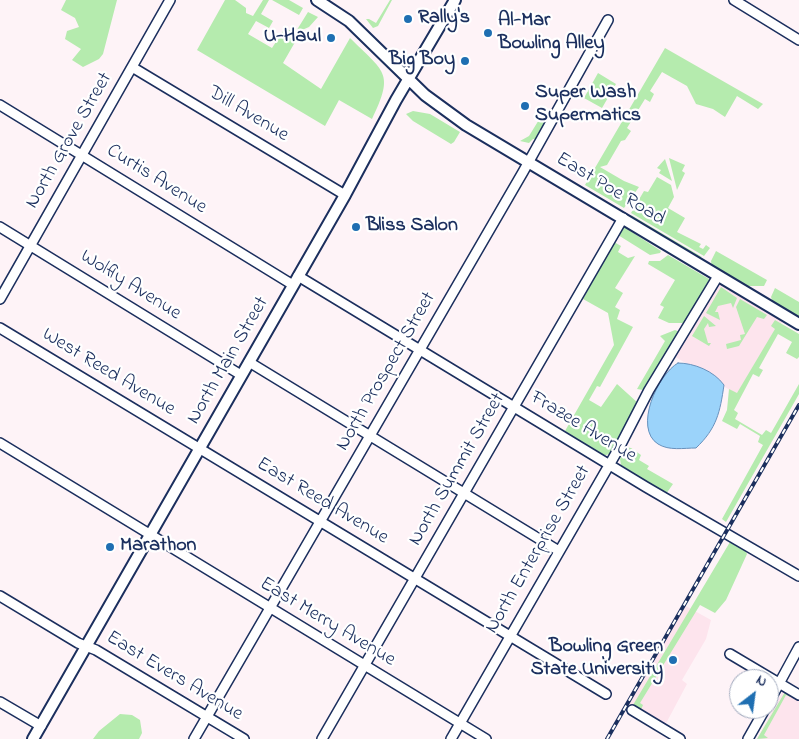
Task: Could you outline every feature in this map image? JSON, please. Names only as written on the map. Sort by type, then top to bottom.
[{"type":"main road","name":"East Poe Road","points":[[318,0],[349,21],[425,95],[466,125],[799,324]]},
{"type":"main road","name":"North Main Street","points":[[33,739],[455,0]]},
{"type":"street","name":"North Grove Street","points":[[0,299],[170,0]]},
{"type":"street","points":[[734,0],[799,40]]},
{"type":"street","name":"North Prospect Street","points":[[194,739],[322,521],[608,20]]},
{"type":"street","name":"Dill Avenue","points":[[132,67],[345,195]]},
{"type":"street","name":"Curtis Avenue","points":[[0,105],[82,156],[296,281]]},
{"type":"street","name":"North Summit Street","points":[[322,739],[623,218]]},
{"type":"street","name":"Wolfly Avenue","points":[[0,227],[242,375]]},
{"type":"street","name":"North Enterprise Street","points":[[451,739],[609,465],[649,390],[718,276]]},
{"type":"street","name":"Frazee Avenue","points":[[296,281],[420,350],[609,465],[799,576]]},
{"type":"street","name":"West Reed Avenue","points":[[0,328],[198,448]]},
{"type":"street","points":[[249,362],[559,550]]},
{"type":"street","name":"East Merry Avenue","points":[[0,443],[486,739]]},
{"type":"street","name":"East Reed Avenue","points":[[198,448],[322,521],[606,694]]},
{"type":"street","name":"East Evers Avenue","points":[[0,596],[244,739]]},
{"type":"street","points":[[780,683],[799,648]]},
{"type":"street","points":[[730,654],[799,695]]},
{"type":"street","points":[[0,702],[40,726]]},
{"type":"street","points":[[632,710],[680,739]]},
{"type":"street","points":[[748,739],[759,719]]},
{"type":"shaded area","points":[[720,281],[784,319],[738,395],[674,356]]},
{"type":"shaded area","name":"Bowling Green State University","points":[[684,605],[711,620],[706,639],[682,680],[687,684],[663,729],[626,706]]},
{"type":"shaded area","points":[[783,691],[799,699],[799,739],[757,739],[768,719],[779,719],[779,698]]},
{"type":"green space","points":[[66,0],[117,0],[103,54],[99,59],[83,67],[72,60],[81,49],[65,39],[67,31],[79,27],[75,18],[61,10]]},
{"type":"green space","points":[[225,0],[235,0],[246,8],[246,13],[253,16],[263,0],[269,0],[261,14],[273,21],[269,28],[256,21],[248,34],[272,48],[285,28],[295,33],[308,12],[318,17],[309,27],[302,30],[283,63],[321,89],[350,38],[371,58],[382,74],[384,82],[383,91],[372,119],[339,100],[325,126],[197,50]]},
{"type":"green space","points":[[272,0],[289,0],[303,8],[299,15]]},
{"type":"green space","points":[[390,0],[392,0],[378,26],[373,28],[366,19],[376,23]]},
{"type":"green space","points":[[665,48],[763,104],[758,109],[737,96],[725,117],[713,109],[696,104],[687,86],[662,72],[650,91],[654,94],[650,102],[645,99],[627,128],[631,131],[625,140],[621,141],[607,165],[600,167],[624,181],[639,187],[624,208],[585,185]]},
{"type":"green space","points":[[598,73],[616,84],[602,108],[584,98]]},
{"type":"green space","points":[[545,110],[550,113],[549,119],[536,139],[529,143],[520,141],[529,136]]},
{"type":"green space","points":[[413,111],[430,114],[460,132],[451,144],[413,121],[406,114]]},
{"type":"green space","points":[[669,158],[685,165],[682,171],[685,173],[677,190]]},
{"type":"green space","points":[[665,159],[672,181],[659,173],[661,170],[657,168]]},
{"type":"green space","points":[[657,177],[671,185],[674,197],[668,208],[685,218],[677,232],[701,244],[699,247],[703,249],[706,245],[710,248],[704,256],[631,213],[644,191],[648,192]]},
{"type":"green space","points":[[631,215],[702,257],[697,257],[633,219]]},
{"type":"green space","points":[[624,227],[661,251],[660,253],[650,255],[618,235]]},
{"type":"green space","points":[[614,242],[621,246],[618,252],[628,258],[635,256],[615,288],[623,293],[615,307],[620,310],[617,319],[633,327],[600,387],[597,386],[589,400],[601,407],[617,384],[638,403],[612,453],[603,456],[565,431],[614,345],[608,313],[583,299]]},
{"type":"green space","points":[[716,251],[767,280],[764,286],[747,286],[712,267],[711,261]]},
{"type":"green space","points":[[668,255],[709,279],[709,284],[685,323],[669,323],[658,318],[664,307],[660,305],[675,280],[648,264],[649,261],[660,261]]},
{"type":"green space","points":[[721,287],[737,298],[733,308],[731,303],[718,306],[715,312],[718,312],[720,320],[706,313]]},
{"type":"green space","points":[[775,288],[799,302],[799,317],[773,303],[771,297]]},
{"type":"green space","points":[[740,299],[767,315],[764,319],[757,317],[739,346],[727,349],[726,344],[741,340],[740,335],[745,334],[736,307]]},
{"type":"green space","points":[[704,316],[716,326],[709,327],[708,323],[704,329],[708,343],[711,343],[709,346],[692,336]]},
{"type":"green space","points":[[775,320],[799,334],[799,357],[797,359],[786,353],[792,342],[778,334],[759,368],[763,370],[759,377],[753,374],[734,410],[738,413],[735,419],[762,435],[766,430],[771,433],[799,384],[799,394],[726,522],[722,519],[763,445],[758,442],[760,436],[740,424],[737,429],[722,421],[727,410],[729,389],[737,393],[775,329],[771,326]]},
{"type":"green space","points":[[675,330],[680,332],[646,386],[643,390],[637,389],[665,341],[660,336]]},
{"type":"green space","points":[[625,447],[631,448],[641,455],[639,460],[649,466],[647,469],[673,484],[666,494],[621,465],[620,459]]},
{"type":"green space","points":[[730,542],[745,550],[747,554],[726,600],[715,613],[700,605],[640,703],[643,705],[640,712],[633,705]]},
{"type":"green space","points":[[785,692],[791,695],[790,697],[786,695],[779,708],[779,702]]},
{"type":"green space","points":[[120,714],[132,715],[140,720],[142,733],[139,739],[93,739],[99,731]]},
{"type":"green space","points":[[769,719],[773,719],[764,735],[768,738],[757,739]]},
{"type":"water","points":[[678,363],[691,364],[703,369],[715,376],[724,385],[721,403],[713,426],[709,434],[696,448],[677,449],[662,446],[651,436],[648,426],[648,414],[656,389],[670,369]]},
{"type":"railway","points":[[607,739],[799,405]]},
{"type":"place","name":"Rally's","points":[[408,19]]},
{"type":"place","name":"Al-Mar Bowling Alley","points":[[488,33]]},
{"type":"place","name":"U-Haul","points":[[331,38]]},
{"type":"place","name":"Big Boy","points":[[465,61]]},
{"type":"place","name":"Super Wash Supermatics","points":[[525,106]]},
{"type":"place","name":"Bliss Salon","points":[[356,227]]},
{"type":"place","name":"Marathon","points":[[110,547]]},
{"type":"place","name":"Bowling Green State University","points":[[673,660]]}]
